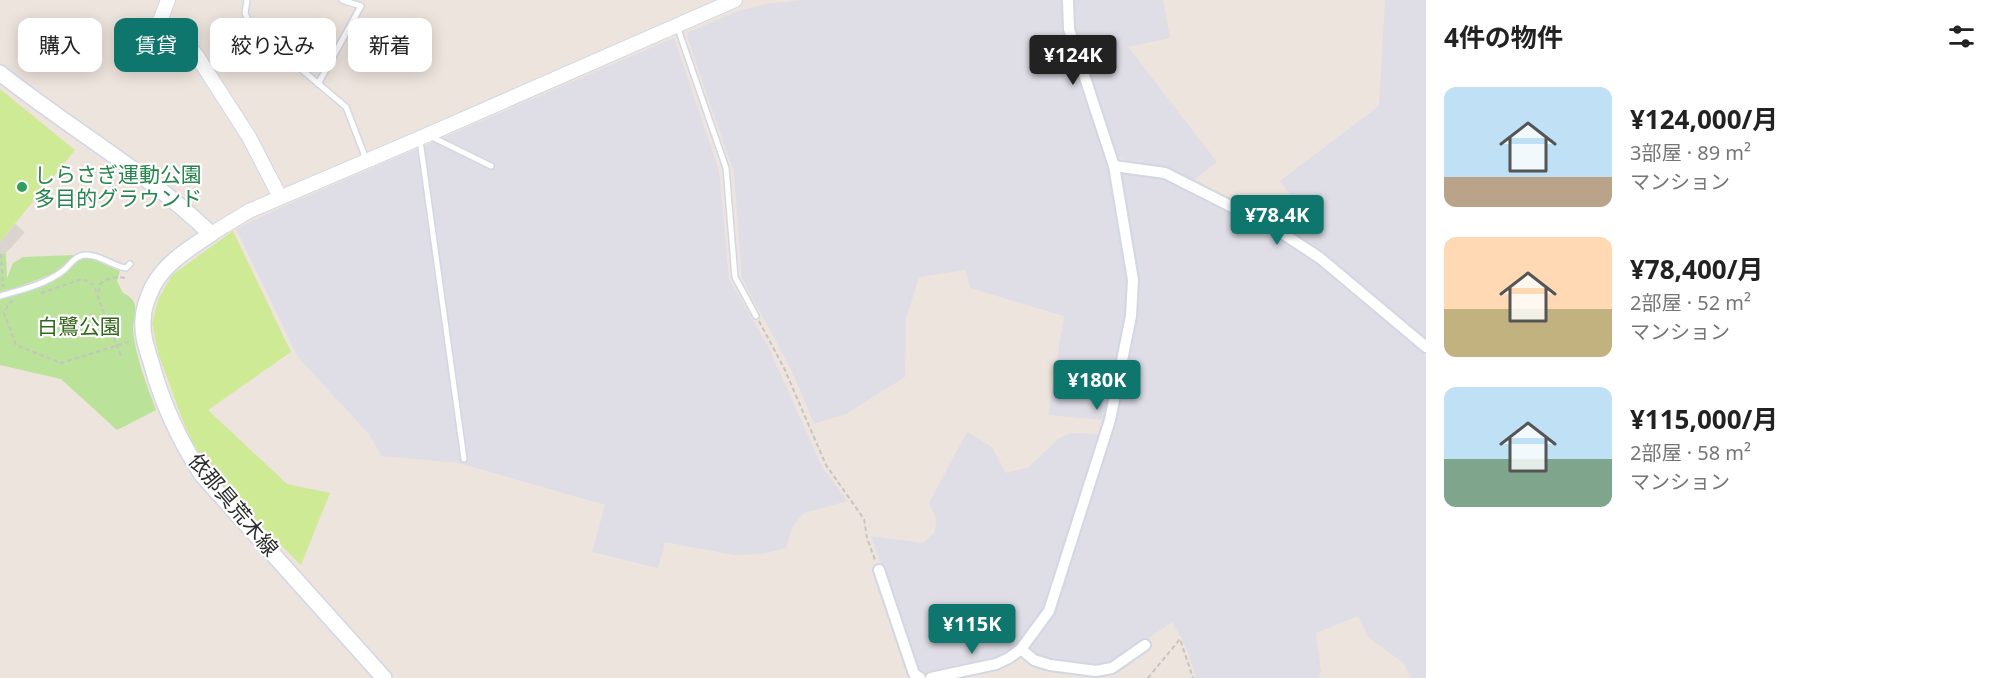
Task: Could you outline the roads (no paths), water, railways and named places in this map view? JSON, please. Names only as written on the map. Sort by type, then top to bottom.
[{"type":"main road","points":[[0,73],[42,106],[142,176],[186,210],[211,234]]},
{"type":"main road","name":"依那具荒木線","points":[[211,234],[174,260],[161,274],[153,287],[142,318],[146,343],[168,412],[187,451],[202,475],[384,678]]},
{"type":"street","points":[[168,0],[158,26],[185,42],[197,56],[249,137],[280,197]]},
{"type":"street","points":[[211,234],[235,217],[735,0]]},
{"type":"street","points":[[931,678],[996,664],[1010,658],[1021,649],[1049,611],[1110,420],[1131,316],[1133,280],[1114,166],[1069,29],[1068,0]]},
{"type":"street","points":[[1114,166],[1165,174],[1276,229],[1320,258],[1426,347]]},
{"type":"street","points":[[879,570],[914,674],[920,678]]},
{"type":"street","points":[[1021,649],[1034,660],[1050,665],[1096,671],[1112,668],[1145,645]]},
{"type":"lane","points":[[247,0],[245,13],[251,27],[346,107],[367,161]]},
{"type":"lane","points":[[318,84],[361,6],[342,0]]},
{"type":"lane","points":[[677,26],[726,168],[735,277],[756,316]]},
{"type":"lane","points":[[424,136],[490,166]]},
{"type":"lane","points":[[424,136],[464,459]]},
{"type":"lane","points":[[0,297],[53,277],[65,270],[75,258],[81,256],[92,256],[119,267],[126,268],[129,264]]},
{"type":"place","name":"しらさぎ運動公園 多目的グラウンド","points":[[22,187]]},
{"type":"park label","name":"白鷺公園","points":[[79,327]]}]
